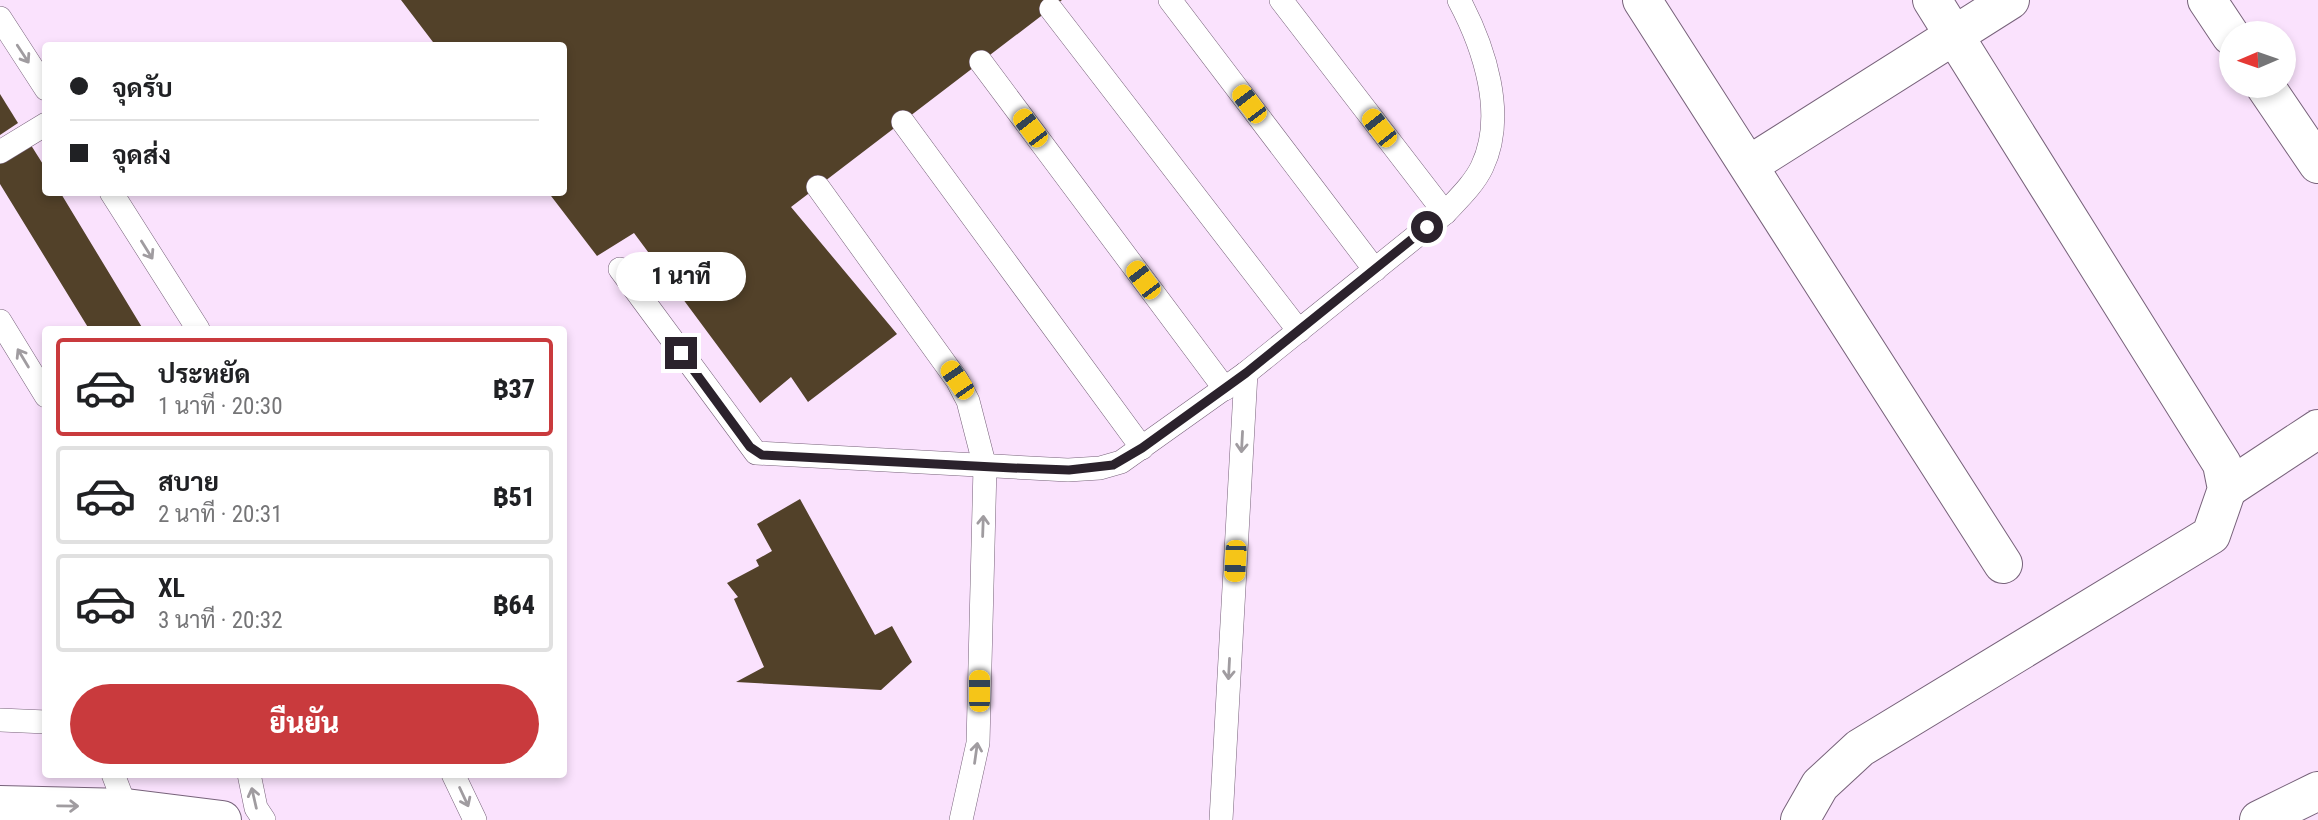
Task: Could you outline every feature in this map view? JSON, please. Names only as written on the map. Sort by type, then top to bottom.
[{"type":"street","points":[[1642,0],[2003,564]]},
{"type":"street","points":[[1800,820],[1820,785],[1860,748],[2211,535],[2227,489],[2222,464],[1933,0]]},
{"type":"street","points":[[1749,165],[2010,0]]},
{"type":"street","points":[[2207,0],[2221,21]]},
{"type":"street","points":[[2273,98],[2318,164]]},
{"type":"street","points":[[2227,489],[2318,429]]},
{"type":"street","points":[[0,805],[120,791],[222,820]]},
{"type":"street","points":[[2259,820],[2318,791]]},
{"type":"lane","points":[[1170,0],[1375,270]]},
{"type":"lane","points":[[1281,0],[1445,213]]},
{"type":"lane","points":[[620,269],[755,453],[985,467],[1100,468],[1121,462],[1246,373],[1445,213],[1483,166],[1491,122],[1491,95],[1484,56],[1459,0]]},
{"type":"lane","points":[[1051,9],[1299,331]]},
{"type":"lane","points":[[0,18],[42,83]]},
{"type":"lane","points":[[981,62],[1225,389]]},
{"type":"lane","points":[[903,122],[1142,448]]},
{"type":"lane","points":[[0,152],[42,126]]},
{"type":"lane","points":[[818,187],[957,380],[968,401],[985,467],[978,743],[961,820]]},
{"type":"lane","points":[[114,196],[196,326]]},
{"type":"lane","points":[[0,321],[42,389]]},
{"type":"lane","points":[[1221,820],[1246,373]]},
{"type":"lane","points":[[0,720],[42,722]]},
{"type":"lane","points":[[250,778],[256,808],[264,820]]},
{"type":"lane","points":[[455,778],[475,820]]},
{"type":"building","points":[[401,0],[1062,0],[791,207],[897,334],[808,402],[791,377],[760,403],[634,233],[597,256],[551,196],[567,196],[567,42],[433,42]]},
{"type":"building","points":[[0,94],[18,123],[0,135]]},
{"type":"building","points":[[29,142],[42,163],[42,196],[62,196],[141,326],[87,326],[0,184],[0,160]]},
{"type":"building","points":[[800,499],[875,635],[892,626],[912,662],[881,690],[736,682],[764,667],[734,599],[738,597],[727,583],[759,566],[756,560],[772,551],[757,524]]},
{"type":"route","points":[[681,353],[750,447],[755,453],[762,455],[985,467],[1069,470],[1100,468],[1121,462],[1225,389],[1427,227]]}]
